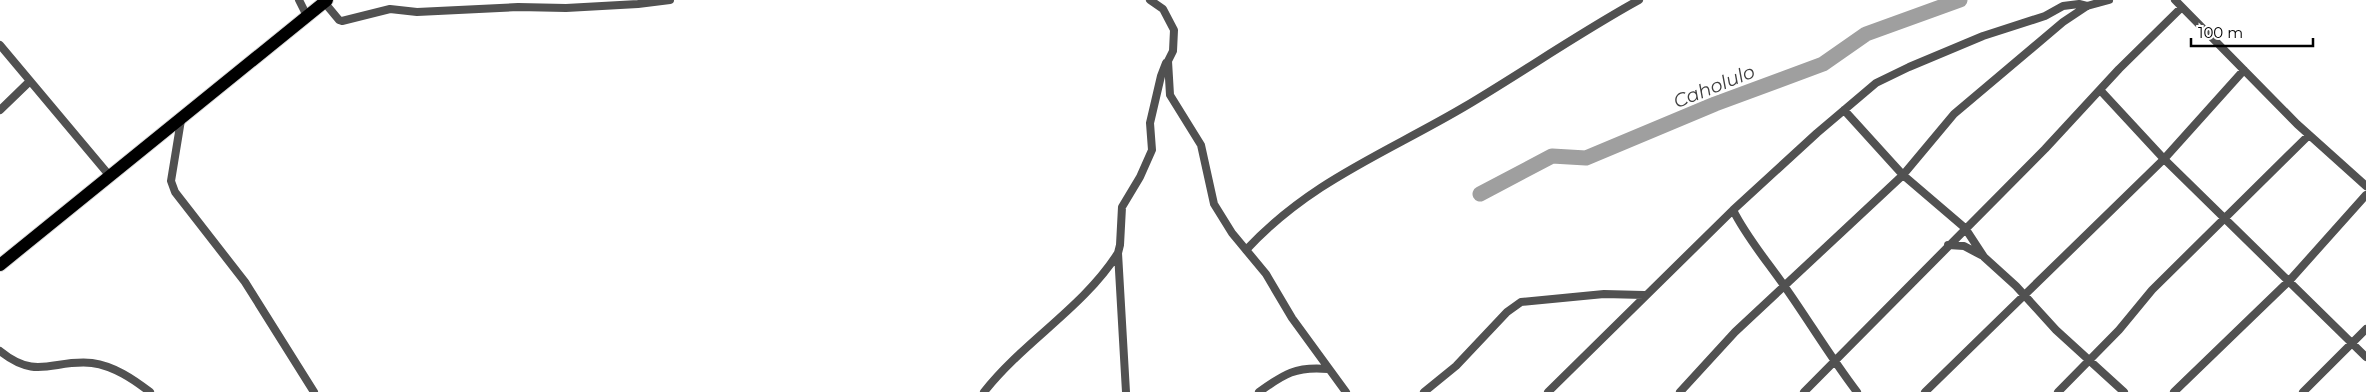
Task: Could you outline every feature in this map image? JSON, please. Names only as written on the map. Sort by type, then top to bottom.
[{"type":"main road","points":[[0,265],[325,1]]},
{"type":"street","points":[[299,0],[307,16]]},
{"type":"street","points":[[325,1],[339,20],[342,21],[390,9],[417,12],[518,7],[566,8],[638,4],[670,0]]},
{"type":"street","points":[[1126,392],[1118,253],[1122,207],[1149,160],[1152,150],[1150,123],[1152,112],[1164,67],[1173,51],[1174,30],[1162,9],[1150,0]]},
{"type":"street","points":[[1246,250],[1289,210],[1318,188],[1366,159],[1414,136],[1466,106],[1592,27],[1640,0]]},
{"type":"street","points":[[1680,392],[1736,332],[1903,176],[1954,114],[2051,31],[2087,6],[2109,0]]},
{"type":"street","points":[[2175,0],[2309,135],[2366,186]]},
{"type":"street","points":[[1548,392],[1644,295],[1733,210],[1876,83],[1983,36],[2045,16],[2063,6],[2079,4],[2087,6]]},
{"type":"street","points":[[1804,392],[2045,149],[2101,91],[2119,69],[2181,8]]},
{"type":"street","points":[[0,45],[29,82],[109,175]]},
{"type":"street","points":[[1168,61],[1170,95],[1201,145],[1214,204],[1246,250],[1266,274],[1292,318],[1346,392]]},
{"type":"street","points":[[1925,392],[2026,296],[2164,159],[2244,70]]},
{"type":"street","points":[[0,110],[29,82]]},
{"type":"street","points":[[2101,91],[2164,159],[2290,280],[2366,357]]},
{"type":"street","points":[[1844,110],[1903,176],[1965,228],[1984,257],[2026,296],[2056,330],[2124,392]]},
{"type":"street","points":[[181,117],[171,172],[171,181],[175,192],[245,282],[314,392]]},
{"type":"street","points":[[2058,392],[2119,330],[2152,290],[2309,135]]},
{"type":"street","points":[[2174,392],[2290,280],[2366,195]]},
{"type":"street","points":[[1733,210],[1744,232],[1785,287],[1834,362],[1857,392]]},
{"type":"street","points":[[1948,246],[1964,246],[1984,257]]},
{"type":"street","points":[[984,392],[1017,356],[1088,293],[1118,253]]},
{"type":"street","points":[[1424,392],[1456,366],[1507,312],[1521,302],[1604,294],[1644,295]]},
{"type":"street","points":[[2303,392],[2366,329]]},
{"type":"street","points":[[0,351],[14,362],[36,368],[90,363],[108,367],[150,392]]},
{"type":"street","points":[[1259,392],[1295,370],[1305,367],[1328,369]]},
{"type":"waterway","name":"Caholulo","points":[[1480,194],[1552,156],[1586,158],[1715,104],[1823,64],[1866,34],[1960,0]]}]
